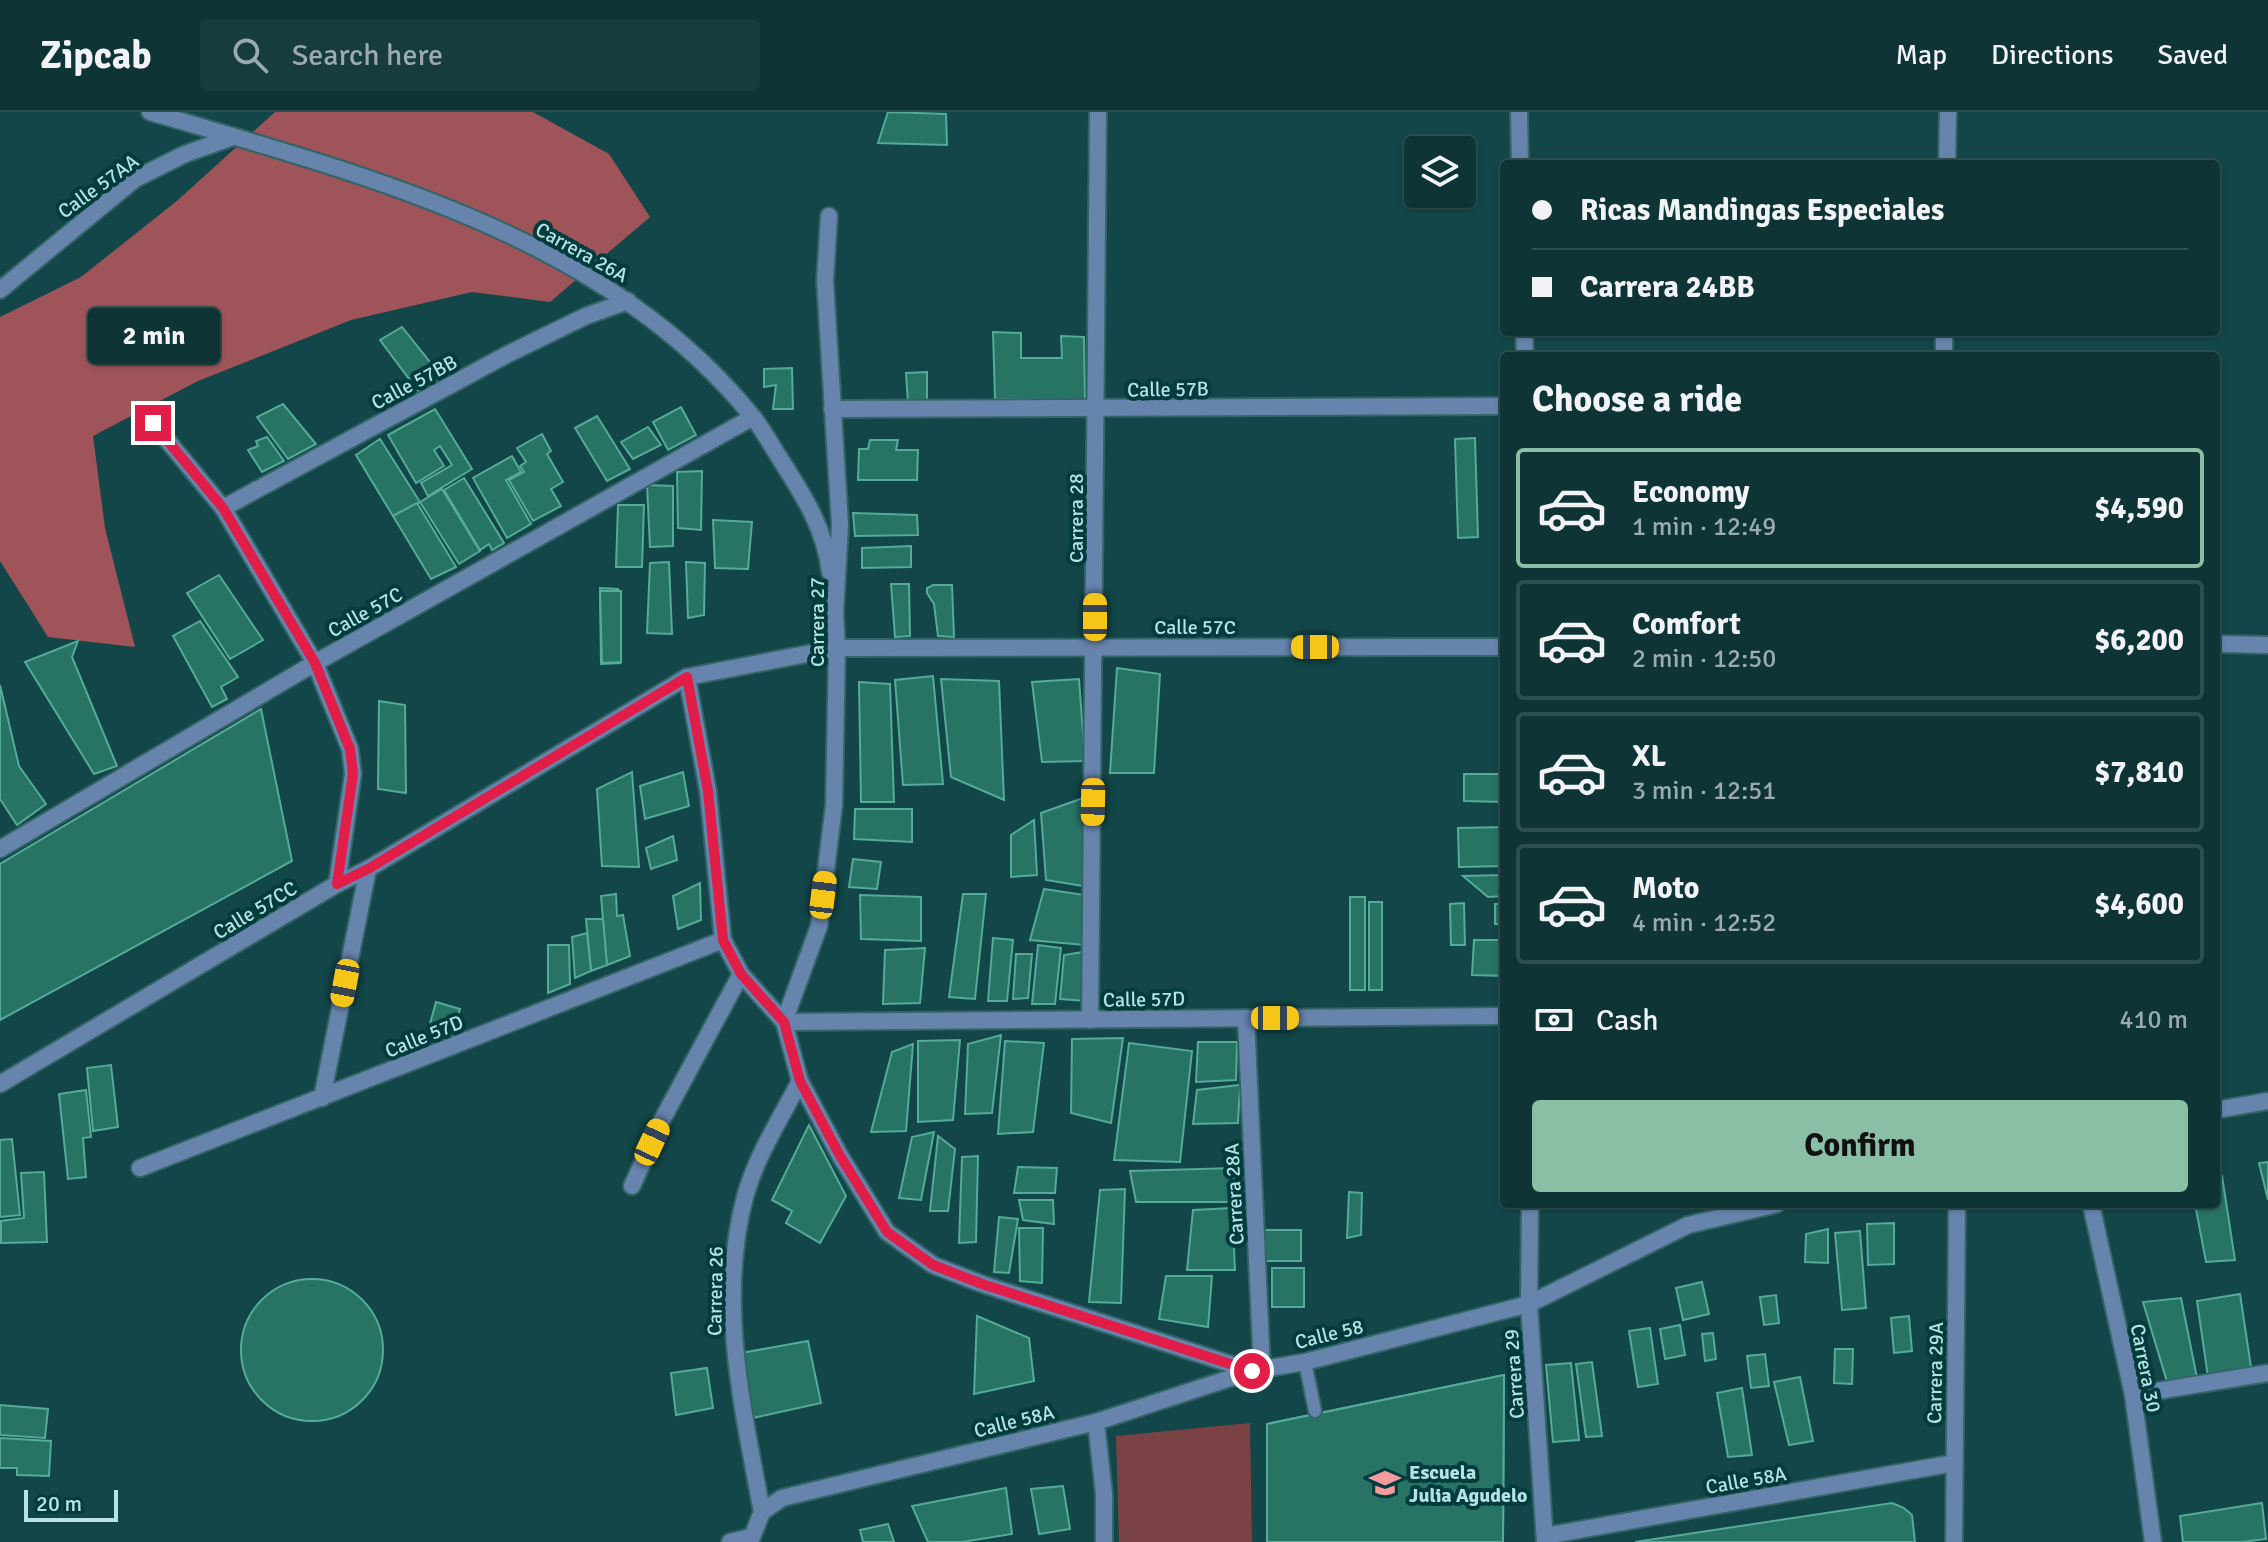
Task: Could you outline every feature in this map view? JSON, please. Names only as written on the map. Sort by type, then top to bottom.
[{"type":"street","name":"Carrera 26A","points":[[150,112],[361,175],[543,249],[628,301],[704,365],[753,417],[812,510],[828,553],[835,613]]},
{"type":"street","name":"Carrera 28","points":[[1090,1020],[1098,112]]},
{"type":"street","points":[[1519,112],[1520,160]]},
{"type":"street","points":[[1947,160],[1948,112]]},
{"type":"street","name":"Calle 57AA","points":[[0,290],[135,179],[185,154],[233,137]]},
{"type":"street","name":"Carrera 27","points":[[784,1022],[819,926],[834,805],[835,613],[840,525],[825,281],[829,216]]},
{"type":"street","name":"Calle 57BB","points":[[223,508],[508,354],[586,316],[628,301]]},
{"type":"street","name":"Calle 57B","points":[[832,409],[1500,406]]},
{"type":"street","name":"Calle 57C","points":[[0,849],[315,663],[753,417]]},
{"type":"street","points":[[153,423],[223,508],[315,663],[350,749],[353,774],[337,884]]},
{"type":"street","points":[[2223,644],[2268,645]]},
{"type":"street","name":"Calle 57C","points":[[837,648],[1500,647]]},
{"type":"street","name":"Calle 57CC","points":[[0,1084],[337,884],[368,869],[687,677],[837,648]]},
{"type":"street","points":[[687,677],[708,791],[723,940],[741,974],[784,1022]]},
{"type":"street","points":[[322,1098],[368,869]]},
{"type":"street","name":"Calle 57D","points":[[140,1168],[723,940]]},
{"type":"street","points":[[632,1186],[662,1120],[741,974]]},
{"type":"street","name":"Calle 57D","points":[[784,1022],[1500,1016]]},
{"type":"street","name":"Carrera 28A","points":[[1246,1018],[1257,1370]]},
{"type":"street","name":"Calle 58","points":[[784,1022],[800,1081],[839,1154],[887,1232],[933,1265],[982,1284],[1257,1370],[1305,1362],[1529,1304],[1688,1225],[1760,1208]]},
{"type":"street","name":"Carrera 26","points":[[762,1512],[734,1357],[734,1246],[746,1193],[800,1081]]},
{"type":"street","points":[[2220,1109],[2268,1101]]},
{"type":"street","name":"Carrera 29","points":[[1530,1208],[1529,1304],[1545,1539]]},
{"type":"street","name":"Carrera 29A","points":[[1954,1542],[1957,1208]]},
{"type":"street","name":"Carrera 30","points":[[2092,1208],[2133,1395],[2153,1542]]},
{"type":"street","name":"Calle 58A","points":[[762,1512],[782,1498],[1096,1422],[1257,1370]]},
{"type":"street","points":[[2133,1395],[2268,1373]]},
{"type":"street","points":[[1096,1422],[1104,1494],[1104,1542]]},
{"type":"street","name":"Calle 58A","points":[[1545,1539],[1954,1463]]},
{"type":"street","points":[[730,1542],[750,1539],[762,1512]]},
{"type":"lane","points":[[1305,1362],[1315,1411]]},
{"type":"shaded area","points":[[275,112],[533,112],[609,154],[650,217],[550,302],[472,292],[351,320],[198,381],[93,436],[105,528],[135,647],[48,637],[0,561],[0,317],[81,277],[178,200]]},
{"type":"shaded area","points":[[1250,1423],[1252,1542],[1119,1542],[1116,1436]]},
{"type":"building","points":[[888,112],[946,114],[947,145],[878,143]]},
{"type":"building","points":[[402,327],[442,377],[418,391],[380,340]]},
{"type":"building","points":[[993,332],[1021,333],[1021,358],[1062,358],[1061,336],[1084,337],[1085,400],[995,399]]},
{"type":"building","points":[[792,368],[793,409],[773,409],[776,385],[764,387],[764,369]]},
{"type":"building","points":[[927,372],[927,403],[908,403],[906,373]]},
{"type":"building","points":[[283,404],[316,444],[288,459],[257,417]]},
{"type":"building","points":[[681,407],[696,435],[668,450],[653,422]]},
{"type":"building","points":[[435,409],[472,469],[428,496],[421,483],[452,465],[440,446],[434,450],[444,466],[416,483],[388,435]]},
{"type":"building","points":[[597,416],[630,469],[607,481],[575,428]]},
{"type":"building","points":[[648,427],[661,445],[633,459],[621,442]]},
{"type":"building","points":[[542,434],[551,451],[547,454],[563,482],[551,489],[561,506],[533,521],[509,480],[524,472],[520,466],[526,462],[517,448]]},
{"type":"building","points":[[267,437],[284,461],[262,472],[248,450],[258,446],[256,441]]},
{"type":"building","points":[[1475,438],[1478,537],[1458,538],[1455,439]]},
{"type":"building","points":[[380,439],[420,502],[393,516],[356,455]]},
{"type":"building","points":[[870,440],[898,440],[896,450],[918,450],[917,480],[858,480],[859,449],[868,449]]},
{"type":"building","points":[[512,456],[521,472],[506,480],[531,524],[507,538],[473,478]]},
{"type":"building","points":[[702,471],[701,530],[678,528],[677,472]]},
{"type":"building","points":[[464,478],[504,543],[492,550],[489,544],[480,550],[444,490]]},
{"type":"building","points":[[647,485],[673,486],[673,546],[650,547]]},
{"type":"building","points":[[442,489],[480,551],[459,564],[420,502]]},
{"type":"building","points":[[417,503],[456,567],[431,579],[393,516]]},
{"type":"building","points":[[618,505],[644,505],[642,567],[616,567]]},
{"type":"building","points":[[853,513],[917,515],[918,535],[855,536]]},
{"type":"building","points":[[713,520],[752,522],[748,569],[715,568]]},
{"type":"building","points":[[911,546],[911,567],[862,568],[862,548]]},
{"type":"building","points":[[669,562],[672,634],[647,633],[650,563]]},
{"type":"building","points":[[686,562],[705,563],[704,615],[688,618]]},
{"type":"building","points":[[219,575],[263,640],[230,659],[187,593]]},
{"type":"building","points":[[891,584],[909,584],[910,636],[895,637]]},
{"type":"building","points":[[952,585],[954,637],[938,636],[934,604],[927,593],[927,588]]},
{"type":"building","points":[[600,588],[618,589],[620,663],[601,664]]},
{"type":"building","points":[[600,591],[621,591],[621,662],[602,663]]},
{"type":"building","points":[[200,621],[238,677],[221,687],[227,699],[212,707],[173,636]]},
{"type":"building","points":[[78,641],[72,657],[117,766],[94,774],[25,662]]},
{"type":"building","points":[[1117,668],[1160,674],[1154,773],[1110,773]]},
{"type":"building","points":[[933,676],[943,784],[903,785],[895,680]]},
{"type":"building","points":[[941,679],[999,681],[1004,800],[951,777]]},
{"type":"building","points":[[1079,679],[1085,761],[1042,762],[1032,682]]},
{"type":"building","points":[[859,682],[890,684],[894,802],[861,802]]},
{"type":"building","points":[[0,685],[19,766],[46,804],[17,825],[0,799]]},
{"type":"building","points":[[379,701],[405,705],[406,793],[378,789]]},
{"type":"building","points":[[261,709],[292,861],[0,1020],[0,864]]},
{"type":"building","points":[[632,772],[639,867],[602,866],[597,789]]},
{"type":"building","points":[[683,772],[689,806],[645,819],[640,786]]},
{"type":"building","points":[[1464,774],[1500,774],[1500,802],[1464,801]]},
{"type":"building","points":[[1086,797],[1083,886],[1046,880],[1041,813]]},
{"type":"building","points":[[855,809],[912,809],[912,842],[854,839]]},
{"type":"building","points":[[1034,820],[1037,875],[1011,877],[1011,835]]},
{"type":"building","points":[[1500,827],[1500,866],[1459,867],[1458,828]]},
{"type":"building","points":[[673,836],[677,860],[651,869],[646,848]]},
{"type":"building","points":[[853,859],[881,862],[877,889],[849,887]]},
{"type":"building","points":[[1500,875],[1500,896],[1488,897],[1463,876]]},
{"type":"building","points":[[700,883],[701,920],[678,929],[673,896]]},
{"type":"building","points":[[1044,889],[1085,895],[1084,945],[1030,940]]},
{"type":"building","points":[[616,894],[617,916],[623,915],[630,956],[607,965],[601,896]]},
{"type":"building","points":[[963,894],[986,894],[975,999],[949,997]]},
{"type":"building","points":[[860,895],[921,897],[921,941],[861,939]]},
{"type":"building","points":[[1350,897],[1365,897],[1365,990],[1350,990]]},
{"type":"building","points":[[1369,902],[1382,902],[1382,990],[1369,990]]},
{"type":"building","points":[[1464,903],[1465,945],[1451,945],[1450,904]]},
{"type":"building","points":[[1495,904],[1500,904],[1500,924],[1495,924]]},
{"type":"building","points":[[586,919],[603,919],[607,965],[591,971]]},
{"type":"building","points":[[587,933],[591,971],[575,978],[572,937]]},
{"type":"building","points":[[993,938],[1013,940],[1007,1001],[988,1001]]},
{"type":"building","points":[[1474,940],[1500,940],[1500,976],[1472,975]]},
{"type":"building","points":[[548,945],[569,945],[570,984],[548,993]]},
{"type":"building","points":[[1038,945],[1061,948],[1055,1004],[1032,1004]]},
{"type":"building","points":[[925,948],[920,1003],[883,1004],[885,950]]},
{"type":"building","points":[[1083,952],[1086,1001],[1060,999],[1064,955]]},
{"type":"building","points":[[1016,954],[1032,954],[1028,998],[1013,999]]},
{"type":"building","points":[[436,1002],[460,1009],[450,1044],[426,1038]]},
{"type":"building","points":[[1001,1035],[992,1113],[965,1114],[968,1044]]},
{"type":"building","points":[[1123,1038],[1111,1123],[1071,1113],[1072,1039]]},
{"type":"building","points":[[960,1040],[953,1120],[918,1122],[918,1041]]},
{"type":"building","points":[[1005,1041],[1044,1043],[1033,1132],[998,1134]]},
{"type":"building","points":[[1198,1042],[1237,1042],[1236,1080],[1196,1082]]},
{"type":"building","points":[[1129,1043],[1192,1051],[1180,1162],[1114,1160]]},
{"type":"building","points":[[913,1044],[906,1131],[871,1132],[892,1052]]},
{"type":"building","points":[[111,1065],[118,1127],[93,1131],[87,1068]]},
{"type":"building","points":[[1240,1085],[1238,1123],[1193,1124],[1197,1090]]},
{"type":"building","points":[[86,1090],[91,1137],[83,1138],[86,1177],[68,1179],[59,1094]]},
{"type":"building","points":[[809,1125],[846,1196],[820,1243],[786,1223],[792,1211],[772,1200]]},
{"type":"building","points":[[934,1132],[921,1200],[899,1198],[912,1137]]},
{"type":"building","points":[[938,1136],[955,1149],[948,1211],[930,1211]]},
{"type":"building","points":[[12,1139],[20,1215],[0,1217],[0,1140]]},
{"type":"building","points":[[978,1156],[976,1242],[959,1243],[962,1157]]},
{"type":"building","points":[[2268,1162],[2268,1200],[2259,1163]]},
{"type":"building","points":[[1018,1167],[1057,1168],[1055,1193],[1014,1193]]},
{"type":"building","points":[[1235,1168],[1232,1202],[1136,1202],[1130,1171]]},
{"type":"building","points":[[44,1172],[47,1242],[1,1243],[1,1221],[24,1218],[21,1173]]},
{"type":"building","points":[[2220,1176],[2235,1260],[2206,1262],[2196,1208],[2220,1208]]},
{"type":"building","points":[[1125,1189],[1121,1303],[1089,1302],[1100,1190]]},
{"type":"building","points":[[1349,1192],[1362,1193],[1361,1235],[1347,1238]]},
{"type":"building","points":[[1019,1200],[1053,1200],[1054,1224],[1023,1220]]},
{"type":"building","points":[[1232,1208],[1235,1270],[1187,1270],[1193,1210]]},
{"type":"building","points":[[999,1217],[1018,1219],[1009,1273],[994,1272]]},
{"type":"building","points":[[1894,1223],[1894,1264],[1868,1265],[1867,1224]]},
{"type":"building","points":[[1019,1228],[1043,1228],[1042,1283],[1020,1281]]},
{"type":"building","points":[[1828,1229],[1828,1263],[1805,1262],[1806,1234]]},
{"type":"building","points":[[1264,1230],[1301,1230],[1301,1261],[1264,1261]]},
{"type":"building","points":[[1860,1231],[1866,1308],[1842,1310],[1835,1233]]},
{"type":"building","points":[[1272,1268],[1304,1268],[1304,1307],[1272,1307]]},
{"type":"building","points":[[1166,1276],[1212,1276],[1208,1327],[1159,1319]]},
{"type":"building","points":[[312,1279],[339,1284],[362,1300],[378,1323],[383,1350],[378,1377],[362,1400],[339,1416],[312,1421],[285,1416],[262,1400],[246,1377],[241,1350],[246,1323],[262,1300],[285,1284]]},
{"type":"building","points":[[1702,1282],[1709,1314],[1683,1320],[1676,1288]]},
{"type":"building","points":[[2240,1294],[2251,1367],[2208,1377],[2197,1301]]},
{"type":"building","points":[[1776,1295],[1779,1323],[1764,1325],[1760,1297]]},
{"type":"building","points":[[2181,1298],[2197,1378],[2168,1385],[2143,1302]]},
{"type":"building","points":[[977,1316],[1029,1338],[1034,1381],[974,1394]]},
{"type":"building","points":[[1909,1316],[1912,1351],[1894,1353],[1891,1318]]},
{"type":"building","points":[[1680,1325],[1685,1355],[1665,1359],[1660,1329]]},
{"type":"building","points":[[1650,1328],[1658,1384],[1638,1387],[1629,1331]]},
{"type":"building","points":[[1713,1333],[1716,1359],[1705,1361],[1702,1334]]},
{"type":"building","points":[[808,1341],[821,1403],[753,1418],[741,1353]]},
{"type":"building","points":[[1835,1349],[1853,1349],[1852,1384],[1834,1383]]},
{"type":"building","points":[[1765,1354],[1769,1386],[1751,1388],[1747,1356]]},
{"type":"building","points":[[1592,1362],[1602,1436],[1586,1437],[1576,1364]]},
{"type":"building","points":[[1571,1363],[1579,1440],[1553,1442],[1546,1365]]},
{"type":"building","points":[[707,1368],[713,1408],[676,1415],[671,1373]]},
{"type":"building","name":"Escuela Julia Agudelo","points":[[1504,1375],[1503,1542],[1267,1542],[1267,1424]]},
{"type":"building","name":"Escuela Julia Agudelo","points":[[1504,1375],[1503,1542],[1267,1542],[1267,1424]]},
{"type":"building","points":[[1800,1377],[1813,1441],[1789,1445],[1774,1382]]},
{"type":"building","points":[[1742,1388],[1752,1455],[1728,1457],[1717,1393]]},
{"type":"building","points":[[0,1405],[48,1409],[45,1438],[0,1435]]},
{"type":"building","points":[[0,1438],[51,1441],[49,1476],[17,1475],[17,1468],[0,1468]]},
{"type":"building","points":[[1063,1486],[1070,1529],[1039,1534],[1031,1489]]},
{"type":"building","points":[[1006,1488],[1012,1534],[962,1542],[928,1542],[912,1506]]},
{"type":"building","points":[[1892,1503],[1912,1515],[1915,1542],[1635,1542]]},
{"type":"building","points":[[2262,1503],[2266,1539],[2183,1542],[2180,1516]]},
{"type":"building","points":[[888,1524],[894,1542],[863,1542],[860,1530]]},
{"type":"place","name":"Escuela Julia Agudelo","points":[[1385,1483]]},
{"type":"route","points":[[153,423],[223,508],[315,663],[350,749],[353,774],[337,884],[368,869],[687,677],[708,791],[723,940],[741,974],[784,1022],[800,1081],[839,1154],[887,1232],[933,1265],[982,1284],[1252,1371]]}]
